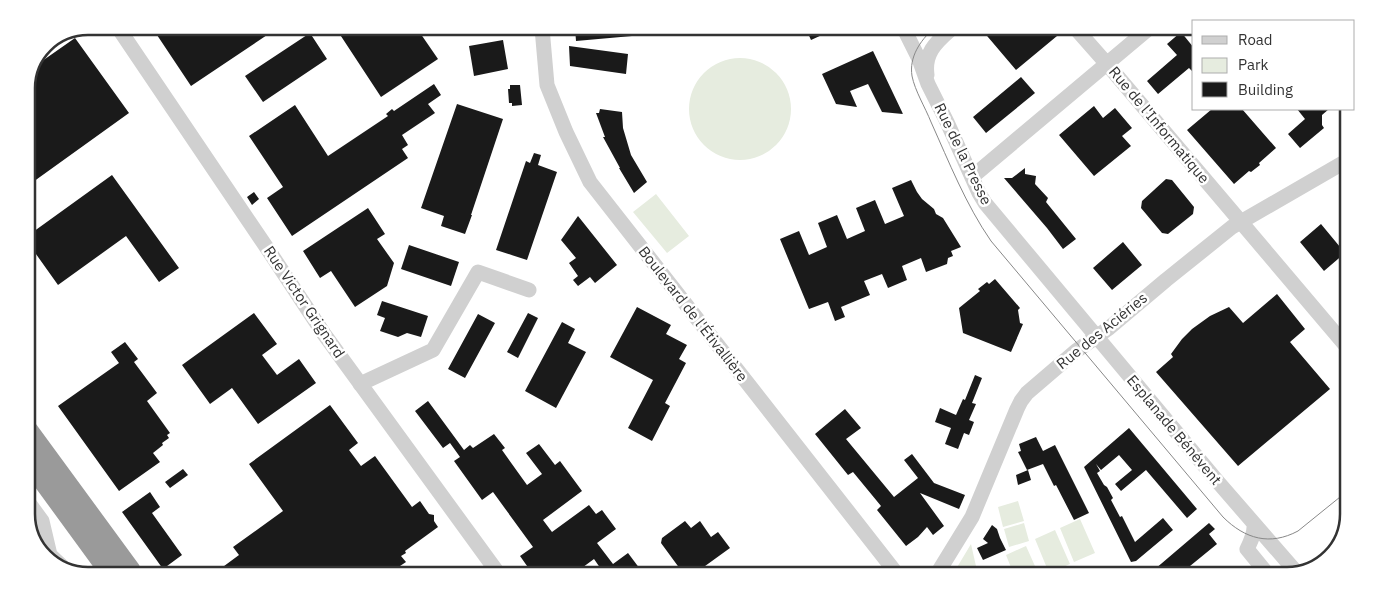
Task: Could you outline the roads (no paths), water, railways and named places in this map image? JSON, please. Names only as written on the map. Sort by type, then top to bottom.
[{"type":"highway","points":[[35,441],[127,567]]},
{"type":"highway","points":[[35,468],[107,567]]},
{"type":"street","name":"Rue Victor Grignard","points":[[123,35],[324,334],[494,567]]},
{"type":"street","name":"Boulevard de l'Étivallière","points":[[543,35],[547,85],[566,132],[590,182],[892,567]]},
{"type":"street","name":"Rue de la Presse","points":[[907,35],[978,193],[1096,336]]},
{"type":"street","points":[[928,84],[927,60],[931,49],[944,35]]},
{"type":"street","name":"Rue de l'Informatique","points":[[1081,35],[1340,339]]},
{"type":"street","points":[[972,176],[1141,35]]},
{"type":"street","name":"Rue des Aciéries","points":[[941,567],[972,517],[1002,442],[1021,401],[1027,393],[1074,353],[1109,328],[1240,222],[1340,165]]},
{"type":"street","points":[[360,384],[433,350],[478,272],[529,290]]},
{"type":"street","name":"Esplanade Bénévent","points":[[1096,336],[1292,567]]},
{"type":"street","points":[[35,511],[42,521],[45,545]]},
{"type":"street","points":[[1254,524],[1252,537],[1247,549],[1262,567]]},
{"type":"tram line","points":[[928,35],[916,50],[912,62],[913,82],[951,168],[982,227],[991,241],[1223,517],[1231,525],[1249,535],[1258,538],[1278,538],[1298,531],[1340,497]]}]
